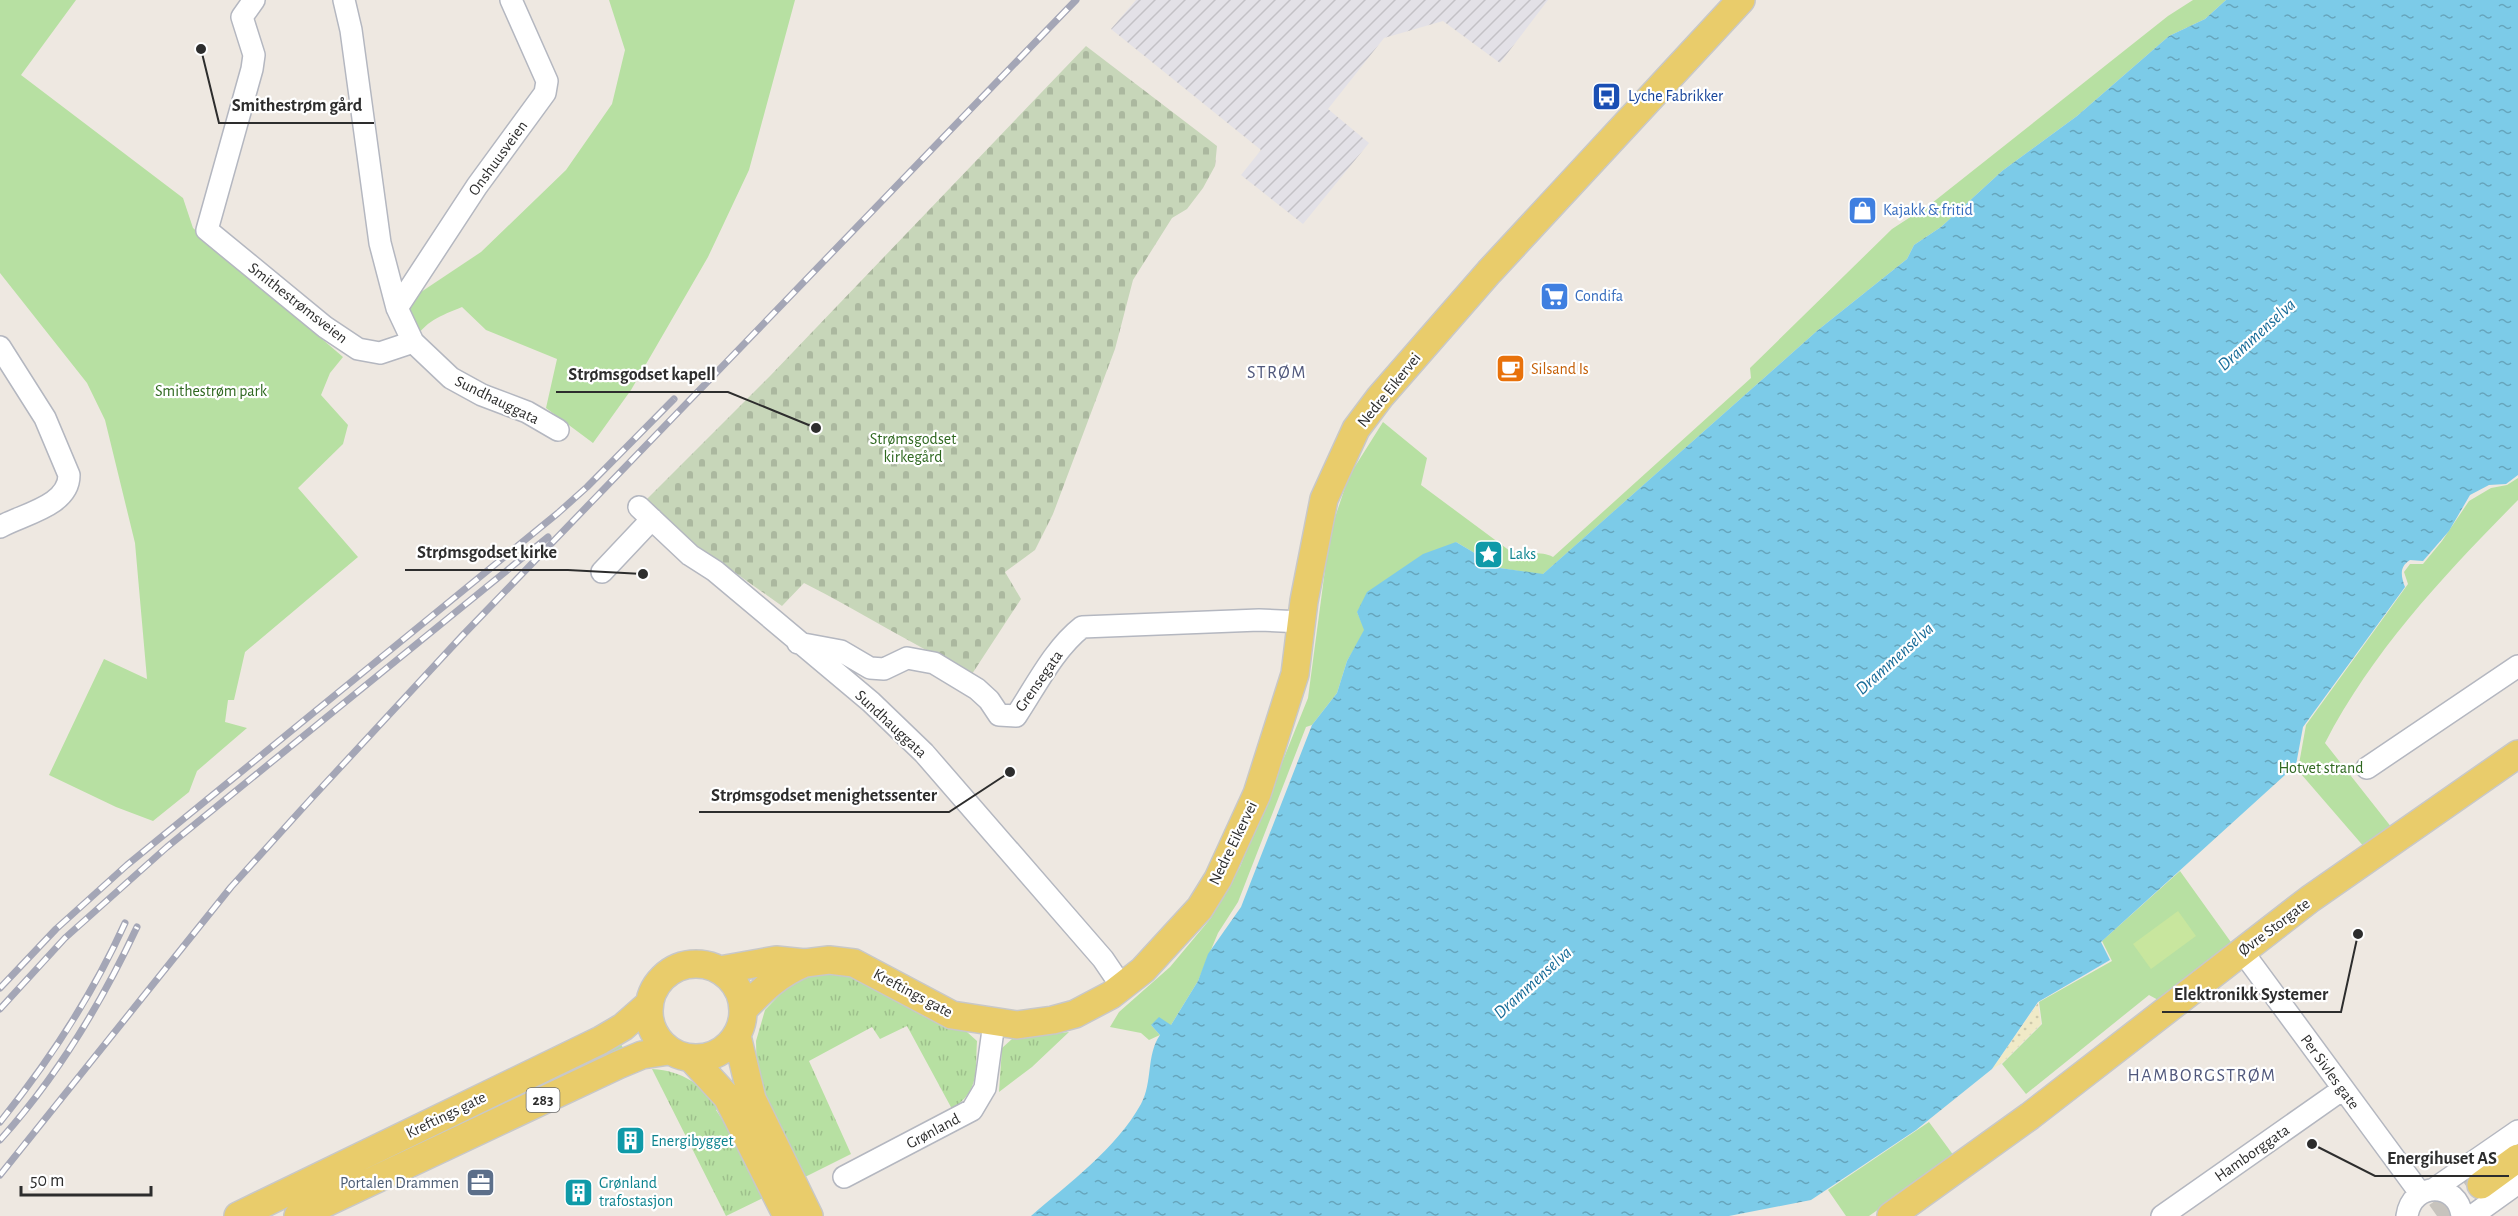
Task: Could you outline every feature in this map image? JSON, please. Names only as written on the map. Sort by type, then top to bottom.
[{"type":"main road","name":"Nedre Eikervei","points":[[1122,987],[1165,949],[1200,908],[1237,840],[1281,725],[1295,674],[1304,601],[1324,499],[1356,429],[1490,272],[1741,0]]},
{"type":"main road","name":"Øvre Storgate","points":[[1891,1216],[2030,1116],[2310,899],[2518,754]]},
{"type":"main road","name":"Kreftings gate","points":[[720,970],[776,960],[805,963],[829,960],[854,963],[938,1009],[966,1019],[1017,1025],[1053,1020],[1095,1004],[1122,987]]},
{"type":"main road","name":"Kreftings gate","points":[[744,1009],[774,980],[789,969],[805,963]]},
{"type":"main road","name":"283","points":[[648,1005],[662,979],[675,970],[689,965],[705,965],[720,970]]},
{"type":"main road","points":[[720,970],[735,983],[744,1009],[737,1036],[752,1099],[780,1180]]},
{"type":"main road","name":"Kreftings gate","points":[[238,1216],[601,1040],[623,1027],[648,1005]]},
{"type":"main road","points":[[648,1005],[652,1030],[727,1097],[801,1216]]},
{"type":"main road","name":"283","points":[[681,1055],[711,1056],[723,1050],[737,1036]]},
{"type":"main road","name":"Kreftings gate","points":[[298,1216],[618,1065],[642,1055],[681,1055]]},
{"type":"main road","points":[[2481,1185],[2518,1158]]},
{"type":"street","name":"Smithestrømsveien","points":[[254,0],[242,17],[254,55],[252,69],[207,230],[325,327],[357,349],[380,352],[412,342]]},
{"type":"street","points":[[344,0],[351,30],[380,243],[397,308],[412,342]]},
{"type":"street","name":"Onshuusveien","points":[[397,308],[477,186],[545,93],[546,81],[511,0]]},
{"type":"street","name":"Sundhauggata","points":[[412,342],[451,378],[482,395],[527,412],[558,430]]},
{"type":"street","points":[[0,347],[45,418],[69,475],[69,484],[60,497],[2,522]]},
{"type":"street","name":"Sundhauggata","points":[[602,572],[645,513],[690,555],[715,571],[871,702],[924,753],[1103,959],[1122,987]]},
{"type":"street","name":"Grensegata","points":[[797,642],[841,651],[870,668],[884,669],[907,658],[934,663],[977,689],[989,700],[999,715],[1008,717],[1016,716],[1056,655],[1071,635],[1082,627],[1259,620],[1302,622]]},
{"type":"street","points":[[2367,768],[2518,666]]},
{"type":"street","name":"Per Sivles gate","points":[[2242,951],[2343,1089],[2427,1191]]},
{"type":"street","name":"Grønland","points":[[844,1177],[972,1110],[985,1088],[994,1023]]},
{"type":"street","name":"Hamborggata","points":[[2162,1216],[2343,1089]]},
{"type":"street","points":[[2407,1216],[2408,1206],[2427,1191],[2518,1131]]},
{"type":"street","points":[[2472,1216],[2518,1183]]},
{"type":"street","points":[[2427,1191],[2451,1194],[2457,1200],[2462,1216]]},
{"type":"shaded area","points":[[1136,0],[1548,0],[1500,63],[1443,21],[1384,38],[1328,109],[1369,143],[1303,224],[1241,175],[1261,150],[1111,29]]},
{"type":"green space","name":"Smithestrøm park","points":[[0,0],[76,0],[21,75],[183,198],[193,228],[343,357],[330,373],[321,395],[348,425],[343,444],[298,488],[358,557],[245,652],[234,700],[228,700],[225,722],[247,728],[197,771],[189,792],[153,821],[116,807],[49,775],[104,659],[147,679],[135,543],[105,420],[87,383],[0,273]]},
{"type":"green space","points":[[609,0],[795,0],[749,170],[708,257],[631,390],[593,443],[546,408],[557,359],[486,330],[462,307],[428,324],[413,342],[397,308],[481,252],[566,170],[612,104],[625,50]]},
{"type":"green space","points":[[2193,0],[2226,0],[2205,19],[2169,36],[2077,116],[2002,171],[1941,227],[1914,245],[1907,259],[1818,330],[1542,575],[1500,568],[1456,542],[1357,612],[1365,630],[1347,661],[1337,693],[1312,725],[1306,727],[1238,902],[1218,933],[1198,981],[1171,1025],[1151,1025],[1160,1035],[1149,1040],[1141,1033],[1110,1027],[1119,1012],[1170,967],[1211,918],[1240,867],[1308,698],[1330,532],[1349,476],[1383,422],[1427,458],[1421,485],[1510,551],[1553,557],[1751,378],[1750,368],[1892,229],[1932,203],[2168,16]]},
{"type":"green space","name":"Strømsgodset kirkegård","points":[[1086,46],[1217,146],[1215,166],[1203,188],[1187,209],[1172,218],[1133,280],[1115,349],[1053,514],[1035,550],[1005,572],[1021,599],[972,674],[804,583],[782,606],[675,530],[646,500],[771,375]]},
{"type":"green space","name":"Hotvet strand","points":[[2518,478],[2518,500],[2412,614],[2365,676],[2325,743],[2392,828],[2365,848],[2295,767],[2299,764],[2306,725],[2408,584],[2404,572],[2410,564],[2423,564],[2469,501],[2491,488],[2507,485]]},
{"type":"green space","points":[[2180,871],[2233,945],[2160,1001],[2149,995],[2026,1094],[2002,1064],[2042,1024],[2039,1002],[2112,961],[2102,941]]},
{"type":"green space","points":[[2178,911],[2196,936],[2151,969],[2133,944]]},
{"type":"green space","points":[[842,971],[937,1022],[967,1032],[977,1041],[976,1072],[972,1088],[952,1109],[907,1026],[880,1039],[872,1027],[809,1061],[851,1154],[803,1178],[757,1079],[756,1041],[765,1010],[788,986],[810,974]]},
{"type":"green space","points":[[1069,1032],[1032,1067],[999,1092],[1002,1048],[1012,1039]]},
{"type":"green space","points":[[621,1044],[625,1052],[452,1134],[448,1126]]},
{"type":"green space","points":[[652,1069],[663,1070],[691,1080],[722,1107],[716,1110],[743,1151],[763,1198],[726,1216]]},
{"type":"green space","points":[[1929,1122],[1954,1156],[1869,1216],[1846,1216],[1828,1190]]},
{"type":"sand","points":[[2038,1003],[2041,1024],[2002,1063],[1992,1069]]},
{"type":"water","name":"Drammenselva","points":[[2226,0],[2518,0],[2518,475],[2506,484],[2489,485],[2470,495],[2449,531],[2423,561],[2410,560],[2404,566],[2402,575],[2405,587],[2303,727],[2296,765],[2101,942],[2110,960],[2038,1002],[1992,1069],[1916,1130],[1811,1200],[1729,1216],[1031,1216],[1105,1151],[1119,1136],[1141,1104],[1145,1096],[1153,1051],[1160,1035],[1151,1025],[1159,1017],[1171,1025],[1198,981],[1208,954],[1241,907],[1312,725],[1337,693],[1347,661],[1364,630],[1357,612],[1367,592],[1423,554],[1456,542],[1500,568],[1543,574],[1818,330],[1907,259],[1914,245],[1941,227],[2002,171],[2077,116],[2169,36],[2205,19]]},
{"type":"tunnel","points":[[2437,1216],[2481,1185]]},
{"type":"railway","points":[[0,1175],[231,887],[310,800],[462,636],[1076,0]]},
{"type":"railway","points":[[0,988],[56,929],[127,865],[558,513],[674,399]]},
{"type":"railway","points":[[0,1009],[65,938],[167,847],[548,537]]},
{"type":"railway","points":[[0,1122],[69,1027],[99,976],[125,923]]},
{"type":"railway","points":[[0,1140],[40,1091],[76,1039],[93,1012],[137,927]]},
{"type":"place","name":"Smithestrøm gård","points":[[201,49]]},
{"type":"place","name":"Lyche Fabrikker","points":[[1607,96]]},
{"type":"place","name":"Kajakk & fritid","points":[[1862,210]]},
{"type":"place","name":"Condifa","points":[[1554,296]]},
{"type":"place","name":"Silsand Is","points":[[1510,369]]},
{"type":"place","name":"Strømsgodset kapell","points":[[816,428]]},
{"type":"place","name":"Laks","points":[[1488,554]]},
{"type":"place","name":"Strømsgodset kirke","points":[[643,574]]},
{"type":"place","name":"Strømsgodset menighetssenter","points":[[1010,772]]},
{"type":"place","name":"Elektronikk Systemer","points":[[2358,934]]},
{"type":"place","name":"Energibygget","points":[[630,1141]]},
{"type":"place","name":"Energihuset AS","points":[[2312,1144]]},
{"type":"place","name":"Portalen Drammen","points":[[480,1183]]},
{"type":"place","name":"Grønland trafostasjon","points":[[578,1192]]},
{"type":"district","name":"STRØM","points":[[1277,373]]},
{"type":"district","name":"HAMBORGSTRØM","points":[[2202,1076]]}]
